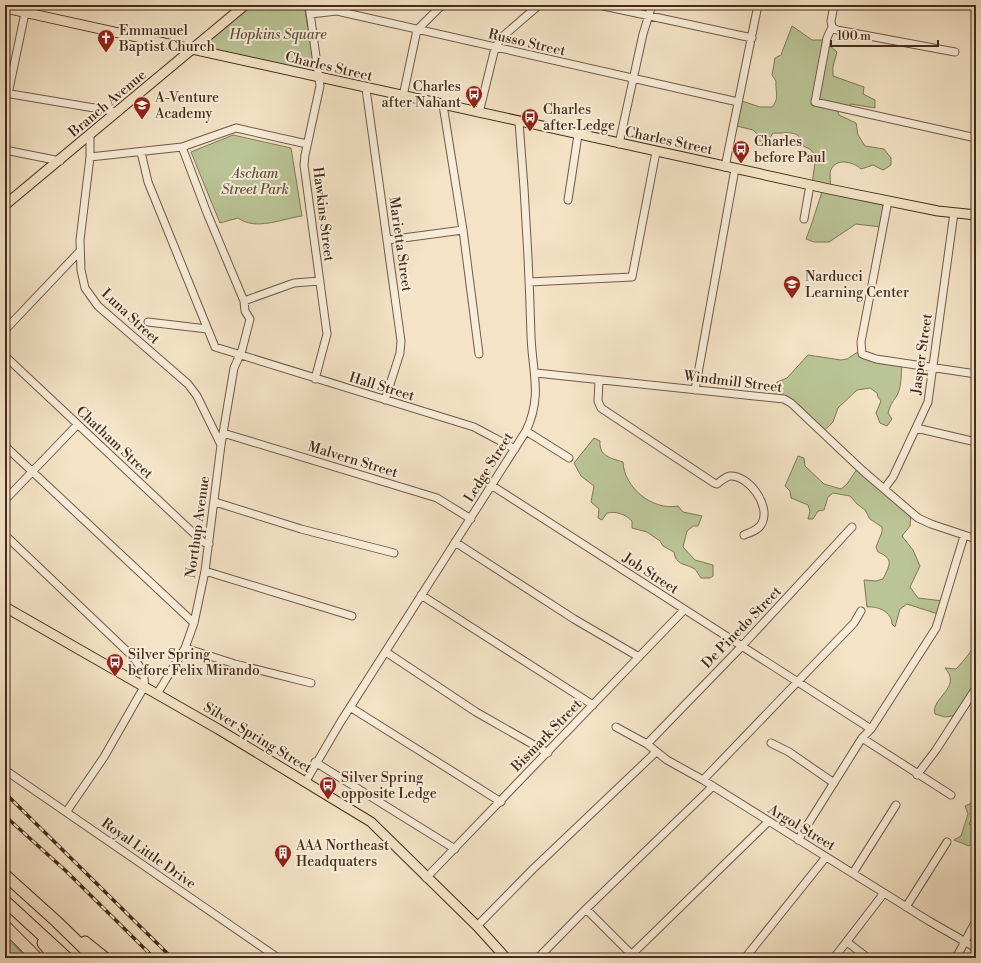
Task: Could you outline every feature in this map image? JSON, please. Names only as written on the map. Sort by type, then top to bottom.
[{"type":"highway","points":[[5,875],[66,930],[94,958]]},
{"type":"highway","points":[[5,901],[19,912],[67,958]]},
{"type":"highway","points":[[19,912],[55,958]]},
{"type":"highway","points":[[5,926],[37,958]]},
{"type":"highway","points":[[66,930],[98,951],[105,958]]},
{"type":"main road","name":"Branch Avenue","points":[[5,205],[90,136],[245,5]]},
{"type":"main road","name":"Charles Street","points":[[5,8],[366,89],[725,167],[888,201],[954,213],[976,215]]},
{"type":"main road","name":"Silver Spring Street","points":[[5,607],[306,781],[371,822],[426,878],[477,926],[506,958]]},
{"type":"street","name":"Hawkins Street","points":[[309,5],[320,86],[307,144],[304,165],[327,334],[315,378]]},
{"type":"street","points":[[337,11],[343,5]]},
{"type":"street","points":[[403,96],[417,30],[442,5]]},
{"type":"street","points":[[479,113],[495,48],[502,37],[539,5]]},
{"type":"street","points":[[599,5],[752,38]]},
{"type":"street","points":[[619,144],[643,34],[650,16],[652,5]]},
{"type":"street","points":[[725,167],[758,5]]},
{"type":"street","points":[[834,5],[831,21],[832,27],[827,38],[815,102],[976,138]]},
{"type":"street","name":"Russo Street","points":[[310,14],[337,11],[634,80],[738,102]]},
{"type":"street","points":[[25,13],[7,93],[118,112]]},
{"type":"street","points":[[832,27],[837,30],[955,52]]},
{"type":"street","name":"Marietta Street","points":[[366,89],[388,240],[401,348],[385,400]]},
{"type":"street","points":[[443,105],[463,230],[479,354]]},
{"type":"street","name":"Ledge Street","points":[[306,781],[350,707],[515,449],[534,414],[536,373],[531,351],[529,282],[520,122]]},
{"type":"street","points":[[90,157],[182,147],[236,128],[307,144]]},
{"type":"street","points":[[568,200],[578,135]]},
{"type":"street","name":"Luna Street","points":[[90,136],[90,157],[80,251],[83,280],[88,293],[94,303],[188,384],[197,396],[221,445]]},
{"type":"street","name":"Northup Avenue","points":[[157,694],[185,648],[194,623],[210,544],[221,445],[234,368],[238,355],[242,350],[250,319],[245,311],[244,301],[209,218],[182,147]]},
{"type":"street","points":[[5,150],[60,161]]},
{"type":"street","name":"Hall Street","points":[[140,152],[148,182],[215,347],[474,427],[515,449]]},
{"type":"street","points":[[529,282],[632,277],[656,152]]},
{"type":"street","points":[[695,390],[735,169]]},
{"type":"street","points":[[804,219],[810,185]]},
{"type":"street","points":[[888,201],[861,342],[862,354],[876,359],[976,374]]},
{"type":"street","name":"Jasper Street","points":[[884,489],[893,477],[928,402],[954,213]]},
{"type":"street","points":[[388,240],[463,230]]},
{"type":"street","points":[[5,330],[80,251]]},
{"type":"street","points":[[244,301],[294,283],[320,281]]},
{"type":"street","points":[[148,322],[207,329]]},
{"type":"street","name":"Chatham Street","points":[[5,356],[203,542],[210,544]]},
{"type":"street","name":"Windmill Street","points":[[536,373],[773,397],[787,400],[884,489],[923,521],[976,539]]},
{"type":"street","points":[[600,380],[598,401],[601,408],[710,481],[717,484],[728,476],[736,477],[751,487],[761,498],[764,506],[762,523],[758,529],[744,535]]},
{"type":"street","points":[[5,500],[33,473],[77,425]]},
{"type":"street","points":[[916,428],[976,442]]},
{"type":"street","points":[[526,431],[569,458]]},
{"type":"street","name":"Malvern Street","points":[[223,433],[437,498],[471,518]]},
{"type":"street","points":[[5,446],[194,623]]},
{"type":"street","name":"Job Street","points":[[491,485],[871,729]]},
{"type":"street","points":[[215,502],[301,529],[394,553]]},
{"type":"street","name":"De Pinedo Street","points":[[647,744],[742,646],[852,527]]},
{"type":"street","points":[[5,535],[132,655],[143,671],[145,678],[144,687],[104,757],[67,811]]},
{"type":"street","points":[[798,840],[862,738],[871,729],[936,628],[964,536]]},
{"type":"street","points":[[455,542],[574,619],[639,657]]},
{"type":"street","points":[[205,571],[352,616]]},
{"type":"street","points":[[421,595],[593,705]]},
{"type":"street","name":"Bismark Street","points":[[426,878],[501,802],[684,610]]},
{"type":"street","points":[[703,780],[854,623],[861,611]]},
{"type":"street","points":[[185,648],[235,664],[311,683]]},
{"type":"street","points":[[386,652],[476,712],[548,753]]},
{"type":"street","points":[[917,775],[940,744],[976,688]]},
{"type":"street","points":[[350,707],[501,802]]},
{"type":"street","name":"Argol Street","points":[[616,727],[647,744],[656,752],[713,786],[768,822],[906,907],[976,948]]},
{"type":"street","points":[[862,738],[917,775],[951,795]]},
{"type":"street","points":[[771,742],[789,752],[834,783]]},
{"type":"street","points":[[477,926],[533,869],[656,752]]},
{"type":"street","points":[[316,762],[455,849]]},
{"type":"street","name":"Royal Little Drive","points":[[5,770],[67,811],[278,958]]},
{"type":"street","points":[[538,958],[586,909],[713,786]]},
{"type":"street","points":[[853,873],[896,805]]},
{"type":"street","points":[[586,909],[630,956],[768,822]]},
{"type":"street","points":[[906,907],[947,842]]},
{"type":"street","points":[[745,958],[826,857]]},
{"type":"street","points":[[834,958],[884,893]]},
{"type":"street","points":[[956,958],[976,921]]},
{"type":"street","points":[[847,942],[868,958]]},
{"type":"green space","name":"Hopkins Square","points":[[249,5],[304,5],[315,72],[200,46]]},
{"type":"green space","points":[[792,26],[812,40],[823,40],[837,52],[833,66],[833,76],[864,87],[863,94],[875,100],[875,108],[851,104],[846,108],[841,108],[838,113],[839,115],[856,123],[858,135],[865,146],[884,149],[891,158],[891,165],[883,170],[873,165],[861,169],[853,164],[844,162],[835,164],[830,173],[830,189],[885,202],[881,227],[856,224],[829,242],[814,242],[806,239],[823,189],[812,184],[816,156],[810,149],[803,146],[802,140],[796,134],[773,133],[766,144],[758,140],[758,135],[753,130],[733,125],[739,100],[760,107],[772,107],[776,101],[776,81],[772,75],[775,58],[781,55]]},
{"type":"green space","name":"Ascham Street Park","points":[[233,135],[291,148],[302,216],[261,224],[245,222],[238,218],[220,223],[191,152]]},
{"type":"green space","points":[[861,350],[867,355],[902,363],[899,390],[888,413],[892,419],[887,426],[880,423],[876,413],[881,401],[877,393],[870,388],[857,390],[838,408],[833,422],[822,433],[786,400],[772,397],[777,382],[787,378],[808,355],[841,360],[847,359]]},
{"type":"green space","points":[[594,438],[600,441],[601,450],[606,456],[623,462],[628,480],[641,495],[649,501],[668,507],[678,506],[683,512],[702,516],[698,526],[693,526],[687,531],[683,547],[695,560],[713,565],[713,576],[710,578],[701,578],[694,569],[680,563],[676,559],[674,552],[663,546],[660,541],[647,532],[632,528],[632,521],[623,515],[610,512],[607,513],[602,520],[598,518],[599,509],[591,502],[594,486],[581,476],[574,463]]},
{"type":"green space","points":[[798,456],[804,458],[805,466],[824,484],[841,489],[847,484],[857,469],[911,514],[910,526],[902,536],[913,550],[920,566],[910,587],[918,598],[943,601],[938,614],[907,604],[900,609],[895,627],[887,613],[880,609],[867,607],[864,580],[876,581],[883,579],[889,567],[889,560],[887,557],[878,552],[876,547],[882,532],[882,527],[870,519],[865,510],[850,496],[833,493],[828,497],[824,510],[818,511],[813,519],[808,519],[810,511],[808,505],[791,498],[790,491],[785,486]]},
{"type":"green space","points":[[976,641],[976,687],[958,715],[945,717],[935,714],[937,703],[948,687],[950,681],[950,675],[945,668],[956,669],[970,652]]},
{"type":"green space","points":[[976,801],[976,813],[969,824],[976,829],[976,834],[974,841],[969,846],[954,840],[961,836],[968,814],[965,806]]},
{"type":"green space","points":[[5,937],[20,951],[24,958],[5,958]]},
{"type":"railway","points":[[5,793],[172,958]]},
{"type":"railway","points":[[5,816],[66,871],[154,958]]},
{"type":"place","name":"Emmanuel Baptist Church","points":[[106,53]]},
{"type":"place","name":"Charles after Nahant","points":[[474,109]]},
{"type":"place","name":"A-Venture Academy","points":[[142,120]]},
{"type":"place","name":"Charles after Ledge","points":[[530,132]]},
{"type":"place","name":"Charles before Paul","points":[[741,164]]},
{"type":"place","name":"Narducci Learning Center","points":[[792,299]]},
{"type":"place","name":"Silver Spring before Felix Mirando","points":[[115,677]]},
{"type":"place","name":"Silver Spring opposite Ledge","points":[[328,800]]},
{"type":"place","name":"AAA Northeast Headquaters","points":[[283,868]]}]
